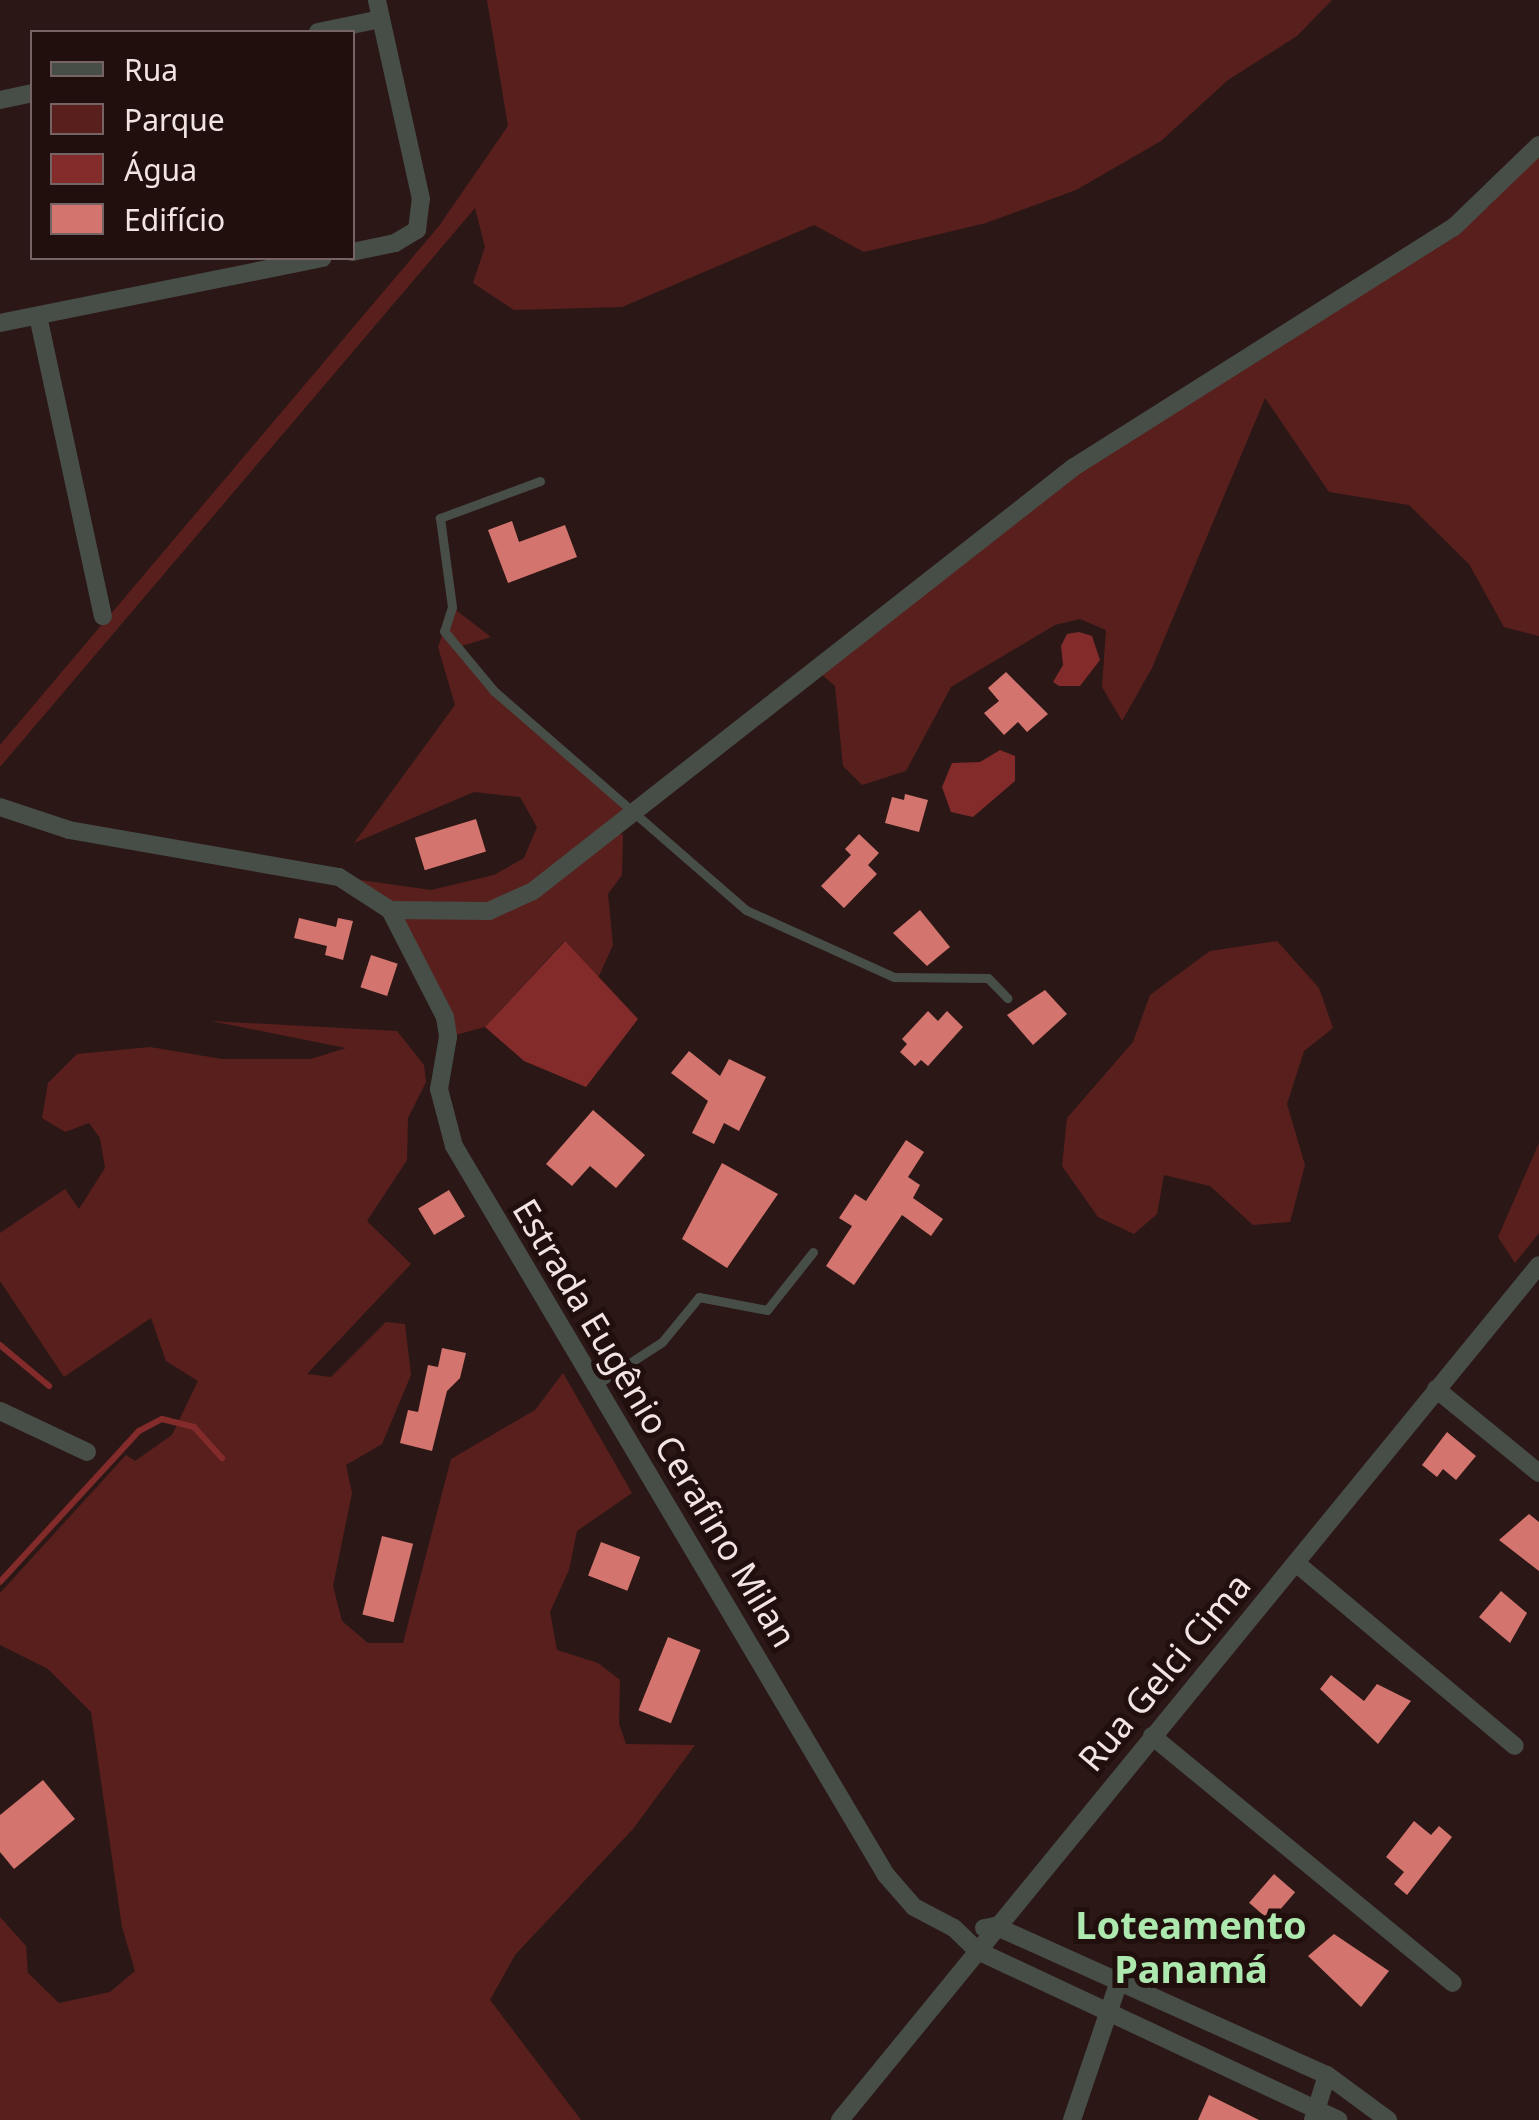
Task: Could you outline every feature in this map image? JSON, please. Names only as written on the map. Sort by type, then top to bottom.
[{"type":"street","points":[[324,30],[379,10],[420,199],[416,230],[394,243],[355,251]]},
{"type":"street","points":[[0,100],[30,94]]},
{"type":"street","points":[[0,807],[69,830],[339,876],[390,910],[488,911],[533,891],[626,812],[1074,467],[1454,227],[1539,145]]},
{"type":"street","points":[[0,324],[313,260]]},
{"type":"street","points":[[38,316],[102,616]]},
{"type":"street","name":"Estrada Eugênio Cerafino Milan","points":[[390,910],[445,1017],[448,1037],[439,1089],[454,1146],[886,1875],[914,1906],[954,1928],[978,1951],[1316,2113],[1338,2120]]},
{"type":"street","name":"Rua Gelci Cima","points":[[840,2120],[1539,1266]]},
{"type":"street","points":[[1436,1390],[1539,1472]]},
{"type":"street","points":[[0,1411],[87,1452]]},
{"type":"street","points":[[1296,1563],[1515,1746]]},
{"type":"street","points":[[1152,1736],[1453,1983]]},
{"type":"street","points":[[954,1928],[995,1926],[1119,1980],[1327,2075],[1388,2120]]},
{"type":"street","points":[[1072,2120],[1119,1980]]},
{"type":"street","points":[[1316,2113],[1327,2075]]},
{"type":"lane","points":[[540,481],[440,518],[452,608],[444,631],[494,691],[626,812],[746,910],[894,977],[988,978],[1007,998]]},
{"type":"lane","points":[[594,1387],[662,1342],[699,1296],[768,1310],[813,1252]]},
{"type":"green space","points":[[487,0],[1332,0],[1297,36],[1228,80],[1161,141],[1076,190],[986,223],[864,252],[814,225],[622,307],[514,310],[473,283],[485,247],[475,208],[0,767],[0,745],[439,226],[508,126]]},
{"type":"green space","points":[[1539,145],[1539,636],[1504,627],[1469,564],[1409,505],[1329,492],[1265,398],[1152,668],[1122,721],[1102,687],[1106,630],[1080,619],[1055,625],[951,687],[906,771],[862,785],[843,766],[835,686],[815,669],[1074,467],[1454,227]]},
{"type":"green space","points":[[452,607],[491,637],[462,646],[494,691],[626,812],[611,825],[623,835],[622,875],[608,894],[613,945],[598,978],[564,941],[485,1027],[448,1037],[390,910],[339,877],[431,890],[494,875],[524,858],[537,827],[520,797],[474,792],[354,843],[455,705],[438,647]]},
{"type":"green space","points":[[1277,941],[1319,988],[1333,1028],[1304,1051],[1287,1104],[1305,1165],[1290,1222],[1253,1225],[1210,1186],[1164,1175],[1157,1214],[1134,1234],[1098,1217],[1062,1166],[1067,1118],[1133,1042],[1150,995],[1210,951]]},
{"type":"green space","points":[[211,1021],[397,1031],[424,1065],[426,1082],[408,1118],[407,1160],[367,1221],[411,1264],[307,1374],[331,1377],[386,1322],[405,1324],[411,1375],[382,1444],[346,1465],[352,1493],[333,1586],[342,1621],[368,1643],[403,1643],[451,1459],[535,1410],[563,1373],[632,1493],[577,1531],[569,1570],[550,1612],[557,1650],[598,1663],[620,1680],[619,1724],[626,1744],[695,1745],[633,1829],[515,1955],[490,2000],[581,2120],[0,2120],[0,1917],[26,1946],[28,1973],[59,2003],[110,1992],[135,1971],[122,1927],[91,1712],[48,1669],[0,1645],[0,1593],[126,1455],[135,1461],[172,1435],[198,1381],[166,1361],[151,1318],[64,1377],[0,1281],[0,1233],[65,1189],[79,1209],[105,1168],[100,1138],[89,1123],[65,1132],[42,1118],[48,1083],[77,1054],[150,1047],[222,1059],[311,1059],[346,1048]]},
{"type":"green space","points":[[1539,1143],[1539,1233],[1515,1263],[1498,1237]]},
{"type":"water","points":[[1067,634],[1092,636],[1100,660],[1080,686],[1059,686],[1053,682],[1063,665],[1061,646]]},
{"type":"water","points":[[1000,750],[1015,756],[1015,781],[973,817],[951,812],[942,787],[952,763],[980,762]]},
{"type":"water","points":[[565,941],[638,1019],[586,1087],[524,1061],[485,1027]]},
{"type":"building","points":[[512,521],[519,542],[565,525],[577,557],[508,583],[488,530]]},
{"type":"building","points":[[1006,672],[1048,714],[1027,732],[1018,722],[1004,735],[984,713],[999,701],[988,688]]},
{"type":"building","points":[[905,794],[928,800],[919,832],[885,823],[892,797],[904,800]]},
{"type":"building","points":[[476,819],[486,852],[425,870],[415,838]]},
{"type":"building","points":[[859,834],[879,853],[868,865],[877,874],[844,908],[821,886],[851,855],[845,849]]},
{"type":"building","points":[[920,910],[950,947],[927,966],[893,933]]},
{"type":"building","points":[[299,918],[336,927],[338,918],[353,921],[343,960],[325,955],[327,946],[294,938]]},
{"type":"building","points":[[371,955],[398,964],[387,996],[360,987]]},
{"type":"building","points":[[1045,990],[1067,1014],[1033,1045],[1007,1015]]},
{"type":"building","points":[[928,1011],[938,1021],[947,1011],[963,1027],[928,1066],[921,1060],[915,1066],[900,1052],[907,1044],[902,1039]]},
{"type":"building","points":[[689,1051],[720,1076],[729,1059],[766,1077],[739,1131],[724,1123],[714,1144],[692,1133],[708,1101],[671,1073]]},
{"type":"building","points":[[593,1110],[645,1155],[616,1188],[590,1166],[572,1186],[546,1164]]},
{"type":"building","points":[[906,1140],[924,1152],[908,1177],[920,1185],[913,1198],[943,1219],[931,1236],[902,1215],[854,1285],[826,1266],[852,1226],[839,1218],[855,1194],[866,1201]]},
{"type":"building","points":[[722,1163],[778,1194],[727,1268],[682,1239]]},
{"type":"building","points":[[449,1190],[465,1217],[434,1235],[418,1209]]},
{"type":"building","points":[[442,1348],[466,1353],[460,1378],[447,1391],[432,1451],[400,1443],[408,1410],[418,1412],[428,1365],[438,1367]]},
{"type":"building","points":[[1447,1432],[1476,1456],[1456,1480],[1443,1469],[1437,1477],[1422,1465]]},
{"type":"building","points":[[1529,1514],[1539,1522],[1539,1571],[1499,1540]]},
{"type":"building","points":[[382,1536],[413,1544],[393,1622],[362,1615]]},
{"type":"building","points":[[601,1542],[640,1557],[627,1591],[588,1576]]},
{"type":"building","points":[[1501,1591],[1527,1613],[1510,1643],[1479,1617]]},
{"type":"building","points":[[668,1637],[700,1650],[671,1723],[638,1710]]},
{"type":"building","points":[[1331,1675],[1364,1701],[1377,1684],[1411,1701],[1378,1744],[1320,1689]]},
{"type":"building","points":[[43,1780],[75,1819],[14,1869],[0,1852],[0,1815]]},
{"type":"building","points":[[1414,1821],[1431,1835],[1439,1826],[1452,1837],[1407,1895],[1394,1884],[1404,1872],[1386,1857]]},
{"type":"building","points":[[1274,1874],[1295,1892],[1270,1921],[1249,1903]]},
{"type":"building","points":[[1334,1934],[1389,1971],[1361,2007],[1308,1956]]},
{"type":"building","points":[[1209,2095],[1259,2120],[1198,2120]]},
{"type":"waterway","points":[[0,1345],[49,1386]]},
{"type":"waterway","points":[[0,1582],[139,1431],[162,1419],[194,1427],[222,1458]]},
{"type":"district","name":"Loteamento Panamá","points":[[1191,1947]]}]
